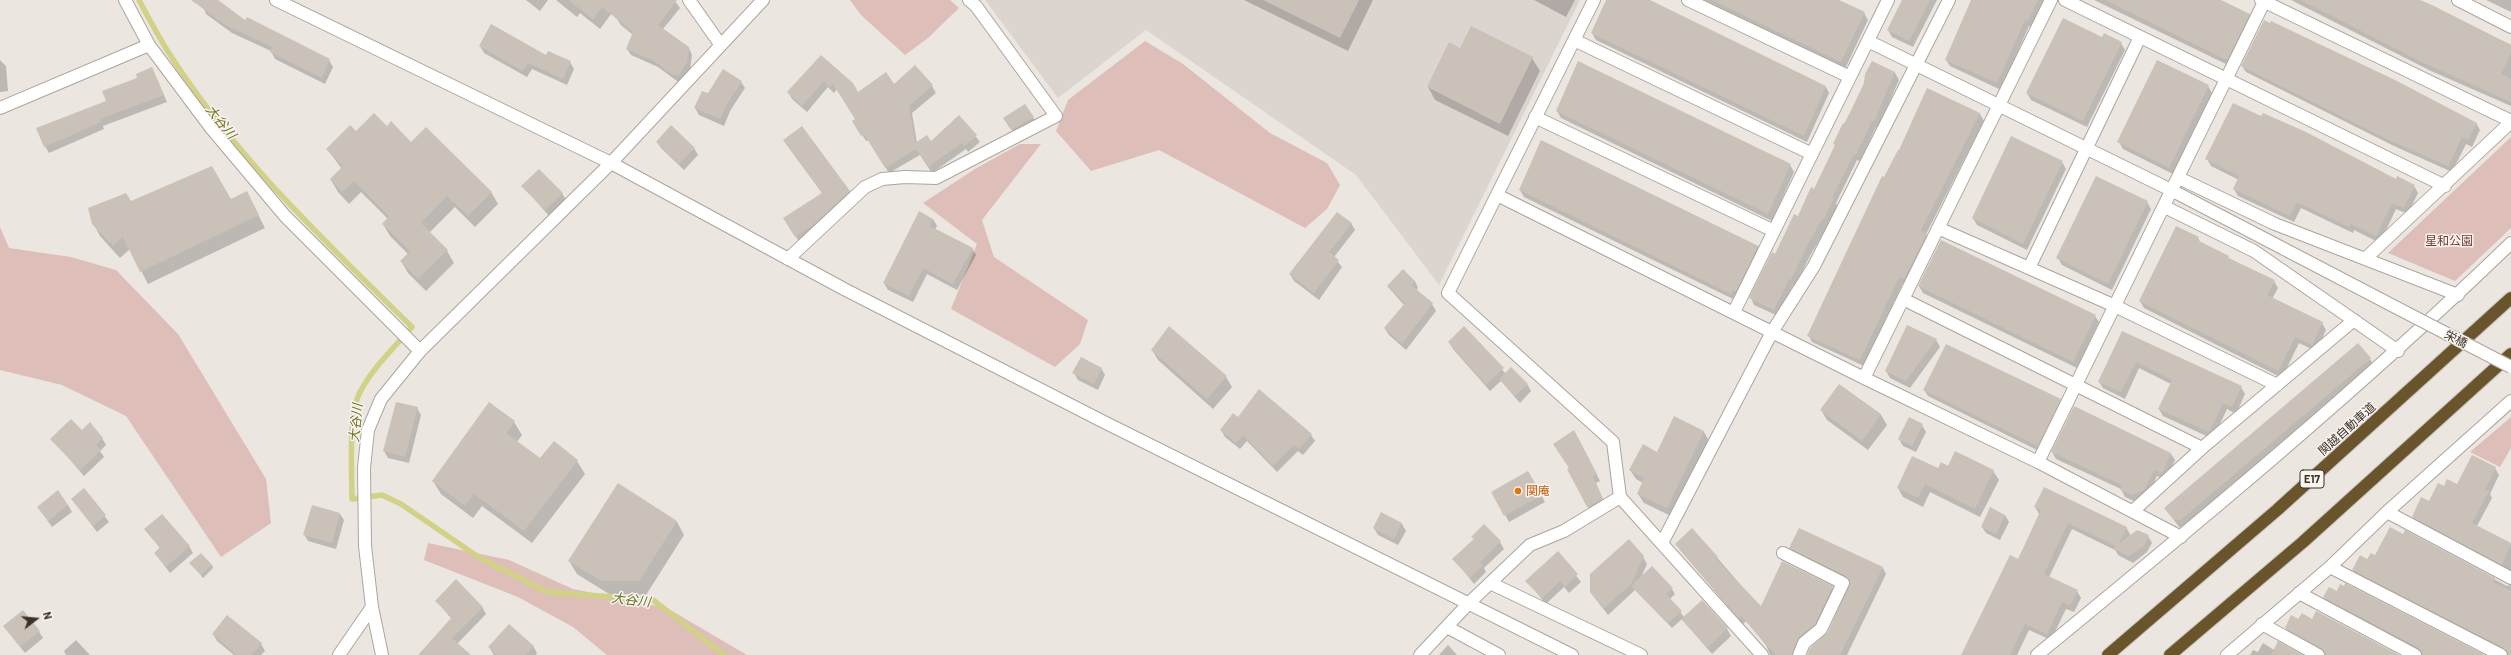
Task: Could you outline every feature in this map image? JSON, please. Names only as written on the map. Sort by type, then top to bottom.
[{"type":"highway","name":"関越自動車道","points":[[2108,655],[2288,500],[2511,298]]},
{"type":"highway","points":[[2170,655],[2380,474],[2511,354]]},
{"type":"street","points":[[125,0],[149,45],[211,128],[285,216],[420,351]]},
{"type":"street","points":[[276,0],[611,163],[788,259],[1102,421],[1572,655]]},
{"type":"street","points":[[689,0],[720,44]]},
{"type":"street","points":[[382,655],[372,606],[365,546],[364,468],[368,430],[381,398],[420,351],[611,163],[720,44],[763,0]]},
{"type":"street","points":[[788,259],[865,187],[882,179],[905,177],[936,178],[1056,116],[976,6],[969,0]]},
{"type":"street","points":[[1594,0],[1448,293],[1613,442],[1620,497],[1762,655]]},
{"type":"street","points":[[1688,0],[1850,77]]},
{"type":"street","points":[[1662,544],[1772,332],[1814,266],[1918,65],[1949,0]]},
{"type":"street","points":[[1864,378],[2051,0]]},
{"type":"street","points":[[2065,0],[2445,186]]},
{"type":"street","points":[[2458,0],[2511,27]]},
{"type":"street","points":[[1734,312],[1868,41],[1885,1]]},
{"type":"street","points":[[2038,462],[2173,191],[2264,1],[2511,122],[2445,186],[2366,258]]},
{"type":"street","points":[[2029,268],[2085,148],[2140,37]]},
{"type":"street","points":[[1574,40],[1812,154]]},
{"type":"street","name":"栄橋","points":[[1868,41],[2173,191],[2511,368]]},
{"type":"street","points":[[0,108],[149,45]]},
{"type":"street","points":[[1535,118],[1774,231]]},
{"type":"street","points":[[2179,178],[2275,224],[2366,258],[2458,295]]},
{"type":"street","points":[[1497,195],[1864,378],[2038,462],[2181,537]]},
{"type":"street","points":[[2165,207],[2254,251],[2398,351]]},
{"type":"street","points":[[1938,228],[2115,306],[2277,385]]},
{"type":"street","points":[[2037,655],[2181,537],[2398,351],[2511,243]]},
{"type":"street","points":[[1903,299],[2202,448]]},
{"type":"street","points":[[2133,511],[2202,448],[2354,320]]},
{"type":"street","points":[[2227,655],[2330,567],[2387,512],[2511,401]]},
{"type":"street","points":[[1420,655],[1468,604],[1530,545],[1564,530],[1620,497]]},
{"type":"street","points":[[2387,512],[2511,578]]},
{"type":"street","points":[[1783,553],[1843,583],[1821,628],[1804,643],[1799,655]]},
{"type":"street","points":[[2330,567],[2501,655]]},
{"type":"street","points":[[1490,583],[1641,655]]},
{"type":"street","points":[[2298,593],[2415,655]]},
{"type":"street","points":[[339,655],[372,606]]},
{"type":"street","points":[[2262,624],[2318,655]]},
{"type":"street","points":[[1447,627],[1499,655]]},
{"type":"shaded area","points":[[985,0],[1580,0],[1439,285],[1356,175],[1146,30],[1058,98]]},
{"type":"green space","points":[[850,0],[950,0],[959,8],[928,38],[905,55],[861,15]]},
{"type":"green space","points":[[1145,41],[1183,64],[1270,133],[1327,163],[1340,185],[1327,209],[1305,228],[1159,150],[1091,171],[1056,131],[1068,100]]},
{"type":"green space","name":"星和公園","points":[[2511,137],[2511,228],[2455,281],[2388,253]]},
{"type":"green space","points":[[1020,144],[1041,144],[982,220],[994,257],[1088,320],[1080,344],[1055,367],[951,309],[977,244],[923,203],[975,169]]},
{"type":"green space","points":[[0,227],[9,248],[71,257],[116,270],[178,334],[266,479],[271,523],[221,557],[126,416],[62,385],[0,370]]},
{"type":"green space","points":[[2511,417],[2511,448],[2500,467],[2470,452]]},
{"type":"green space","points":[[428,543],[509,560],[573,589],[667,608],[747,655],[607,655],[573,627],[518,597],[424,560]]},
{"type":"building","points":[[191,0],[218,0],[245,20],[247,17],[330,59],[322,78],[270,52],[272,47],[227,26]]},
{"type":"building","points":[[568,0],[677,0],[658,25],[689,47],[687,63],[679,75],[673,75],[654,61],[626,49],[633,32],[602,7],[593,19]]},
{"type":"building","points":[[1263,0],[1359,0],[1340,38]]},
{"type":"building","points":[[1606,0],[1650,0],[1826,86],[1804,136],[1591,33]]},
{"type":"building","points":[[1712,0],[1839,0],[1865,12],[1841,62]]},
{"type":"building","points":[[1902,0],[1930,0],[1909,41],[1887,30]]},
{"type":"building","points":[[1971,0],[2038,0],[2028,21],[2025,20],[1997,83],[1945,60]]},
{"type":"building","points":[[2105,0],[2221,0],[2250,14],[2228,59],[2225,59]]},
{"type":"building","points":[[2300,0],[2420,0],[2432,5],[2511,45],[2511,53],[2501,74],[2511,79],[2511,102],[2426,64]]},
{"type":"building","points":[[2063,18],[2102,37],[2104,33],[2122,42],[2083,121],[2026,93]]},
{"type":"building","points":[[2264,20],[2270,23],[2271,21],[2395,80],[2477,123],[2468,140],[2462,137],[2448,166],[2389,140],[2241,66]]},
{"type":"building","points":[[491,24],[546,55],[548,51],[571,61],[563,79],[528,63],[523,71],[479,46]]},
{"type":"building","points":[[1471,26],[1533,57],[1500,124],[1427,87],[1449,42],[1460,48]]},
{"type":"building","points":[[821,55],[853,83],[858,92],[886,72],[894,84],[915,65],[933,85],[909,106],[915,143],[927,135],[931,141],[959,115],[977,135],[964,146],[962,143],[928,167],[916,149],[885,168],[864,134],[861,136],[852,121],[855,119],[833,84],[830,87],[824,81],[802,106],[787,92]]},
{"type":"building","points":[[2157,60],[2209,85],[2169,168],[2117,142]]},
{"type":"building","points":[[1578,61],[1791,164],[1768,214],[1556,111]]},
{"type":"building","points":[[1872,61],[1895,72],[1874,122],[1872,121],[1856,155],[1854,154],[1832,197],[1834,198],[1824,219],[1822,219],[1807,246],[1791,280],[1789,279],[1774,310],[1749,298],[1772,252],[1775,254],[1794,214],[1798,216],[1811,187],[1814,189],[1835,145],[1833,144],[1843,123],[1845,124],[1864,83],[1865,74]]},
{"type":"building","points":[[152,67],[164,95],[100,119],[101,122],[44,147],[36,128],[106,101],[102,91],[137,78],[136,74]]},
{"type":"building","points":[[723,69],[742,81],[727,104],[720,119],[694,108],[702,91],[708,93]]},
{"type":"building","points":[[1927,88],[1980,113],[1922,228],[1921,231],[1927,233],[1904,279],[1899,277],[1860,360],[1807,336],[1882,176],[1884,177],[1899,150]]},
{"type":"building","points":[[2233,103],[2261,116],[2263,113],[2306,132],[2396,179],[2397,176],[2415,185],[2404,208],[2392,203],[2376,236],[2351,224],[2349,227],[2297,202],[2290,216],[2233,189],[2239,176],[2205,159]]},
{"type":"building","points":[[1025,104],[1034,117],[1011,130],[1003,118]]},
{"type":"building","points":[[374,113],[387,126],[391,121],[411,142],[426,127],[492,192],[468,216],[447,196],[421,223],[448,250],[418,279],[400,261],[410,251],[382,224],[389,216],[354,181],[342,192],[330,179],[343,166],[326,149],[350,125],[356,131]]},
{"type":"building","points":[[671,125],[695,148],[679,164],[656,142]]},
{"type":"building","points":[[802,126],[850,191],[814,224],[795,237],[783,218],[822,193],[783,140]]},
{"type":"building","points":[[2011,136],[2063,161],[2023,244],[1972,218]]},
{"type":"building","points":[[1541,140],[1758,246],[1736,291],[1733,290],[1731,294],[1519,190]]},
{"type":"building","points":[[212,166],[231,199],[247,191],[259,215],[140,272],[123,237],[113,246],[92,224],[88,208],[126,193],[131,201]]},
{"type":"building","points":[[539,169],[563,193],[545,210],[521,186]]},
{"type":"building","points":[[2096,176],[2148,201],[2108,284],[2056,258]]},
{"type":"building","points":[[919,211],[933,219],[930,226],[973,248],[953,284],[923,268],[909,296],[883,283]]},
{"type":"building","points":[[1337,212],[1352,223],[1329,252],[1339,260],[1314,293],[1289,274]]},
{"type":"building","points":[[2176,226],[2199,237],[2197,240],[2229,256],[2228,258],[2275,280],[2267,295],[2323,322],[2312,345],[2295,337],[2278,371],[2139,301]]},
{"type":"building","points":[[1941,240],[2096,315],[2073,362],[1918,286]]},
{"type":"building","points":[[1403,269],[1415,281],[1411,285],[1433,303],[1402,344],[1384,328],[1405,303],[1387,286]]},
{"type":"building","points":[[1907,325],[1937,339],[1906,381],[1885,371]]},
{"type":"building","points":[[1169,326],[1227,376],[1207,399],[1151,350]]},
{"type":"building","points":[[1464,326],[1504,368],[1486,385],[1448,342]]},
{"type":"building","points":[[2122,331],[2242,386],[2232,407],[2223,403],[2209,432],[2158,409],[2172,380],[2136,362],[2121,392],[2098,382]]},
{"type":"building","points":[[2358,343],[2371,358],[2196,507],[2180,520],[2174,520],[2164,508]]},
{"type":"building","points":[[1946,344],[2061,399],[2038,446],[1923,390]]},
{"type":"building","points":[[1081,357],[1102,368],[1094,384],[1072,373]]},
{"type":"building","points":[[1511,367],[1528,384],[1515,396],[1499,379]]},
{"type":"building","points":[[1839,384],[1881,414],[1862,441],[1820,410]]},
{"type":"building","points":[[1259,389],[1312,434],[1299,449],[1294,445],[1273,466],[1243,435],[1236,443],[1220,430],[1233,413],[1238,417]]},
{"type":"building","points":[[396,402],[418,407],[405,457],[383,451]]},
{"type":"building","points":[[489,402],[515,421],[506,433],[540,458],[554,441],[578,460],[524,531],[474,494],[465,506],[432,481]]},
{"type":"building","points":[[2074,406],[2171,453],[2162,474],[2154,470],[2144,490],[2132,495],[2120,490],[2122,485],[2051,452]]},
{"type":"building","points":[[1674,416],[1704,431],[1667,508],[1637,494],[1644,478],[1629,470],[1643,444],[1657,452]]},
{"type":"building","points":[[1909,417],[1923,424],[1912,446],[1898,439]]},
{"type":"building","points":[[71,419],[82,430],[90,422],[103,438],[96,445],[101,450],[80,470],[50,439]]},
{"type":"building","points":[[1574,430],[1597,474],[1593,476],[1602,499],[1587,507],[1567,469],[1569,468],[1553,444]]},
{"type":"building","points":[[1955,451],[1994,470],[1975,509],[1925,484],[1918,498],[1897,488],[1912,456],[1938,468],[1941,462],[1948,466]]},
{"type":"building","points":[[2472,455],[2496,467],[2485,489],[2489,491],[2472,523],[2511,543],[2502,565],[2412,517],[2421,497],[2429,501],[2438,483],[2444,486],[2447,479],[2457,484]]},
{"type":"building","points":[[1528,471],[1542,495],[1504,516],[1491,492]]},
{"type":"building","points":[[618,483],[677,521],[639,581],[601,581],[568,561]]},
{"type":"building","points":[[2044,487],[2127,527],[2119,544],[2137,530],[2149,535],[2144,546],[2129,556],[2113,549],[2116,546],[2068,523],[2044,574],[2078,590],[2070,606],[2062,602],[2047,634],[2025,624],[2010,655],[1961,655],[2010,555],[2018,559],[2041,510],[2034,507]]},
{"type":"building","points":[[84,488],[106,515],[93,526],[71,499]]},
{"type":"building","points":[[58,490],[68,505],[48,521],[37,507]]},
{"type":"building","points":[[312,505],[340,513],[332,543],[303,535]]},
{"type":"building","points":[[1990,507],[2005,515],[1996,534],[1981,527]]},
{"type":"building","points":[[1381,512],[1402,523],[1394,539],[1373,528]]},
{"type":"building","points":[[162,514],[190,546],[166,567],[154,553],[160,547],[144,529]]},
{"type":"building","points":[[1484,524],[1501,541],[1480,562],[1483,565],[1470,578],[1452,559],[1474,539],[1471,537]]},
{"type":"building","points":[[2390,527],[2403,534],[2405,530],[2495,578],[2493,582],[2511,591],[2511,655],[2508,655],[2504,648],[2352,570],[2360,555],[2367,559],[2371,553],[2375,555]]},
{"type":"building","points":[[1692,528],[1718,557],[1716,559],[1761,606],[1782,561],[1833,586],[1815,624],[1799,637],[1792,655],[1776,655],[1741,616],[1739,618],[1675,544]]},
{"type":"building","points":[[1799,528],[1883,567],[1840,655],[1807,655],[1810,648],[1828,632],[1850,582],[1846,576],[1789,548]]},
{"type":"building","points":[[1629,539],[1644,556],[1631,584],[1603,609],[1590,592],[1590,574]]},
{"type":"building","points":[[1558,551],[1578,574],[1565,587],[1560,581],[1542,598],[1525,581]]},
{"type":"building","points":[[201,553],[212,565],[201,575],[189,563]]},
{"type":"building","points":[[1652,566],[1673,588],[1666,594],[1682,611],[1668,623],[1631,586]]},
{"type":"building","points":[[456,579],[483,607],[452,638],[471,655],[418,655],[452,617],[435,601]]},
{"type":"building","points":[[2345,583],[2485,655],[2422,655],[2419,648],[2323,597],[2329,587],[2337,591],[2340,584],[2344,586]]},
{"type":"building","points":[[1702,600],[1728,628],[1707,648],[1681,619]]},
{"type":"building","points":[[23,610],[40,631],[20,647],[3,626]]},
{"type":"building","points":[[2316,611],[2399,655],[2325,655],[2322,648],[2285,628],[2291,615],[2298,619],[2302,613],[2312,619]]},
{"type":"building","points":[[227,615],[262,643],[252,655],[237,655],[212,634]]},
{"type":"building","points":[[509,624],[534,646],[526,655],[497,655],[488,647]]},
{"type":"building","points":[[2278,641],[2303,655],[2271,655]]},
{"type":"waterway","name":"大谷川","points":[[139,0],[163,44],[193,89],[251,161],[282,196],[346,262],[412,327],[371,374],[356,402],[352,429],[352,499],[382,495],[401,504],[480,558],[547,592],[653,600],[724,655]]},
{"type":"place","name":"関庵","points":[[1518,491]]}]
